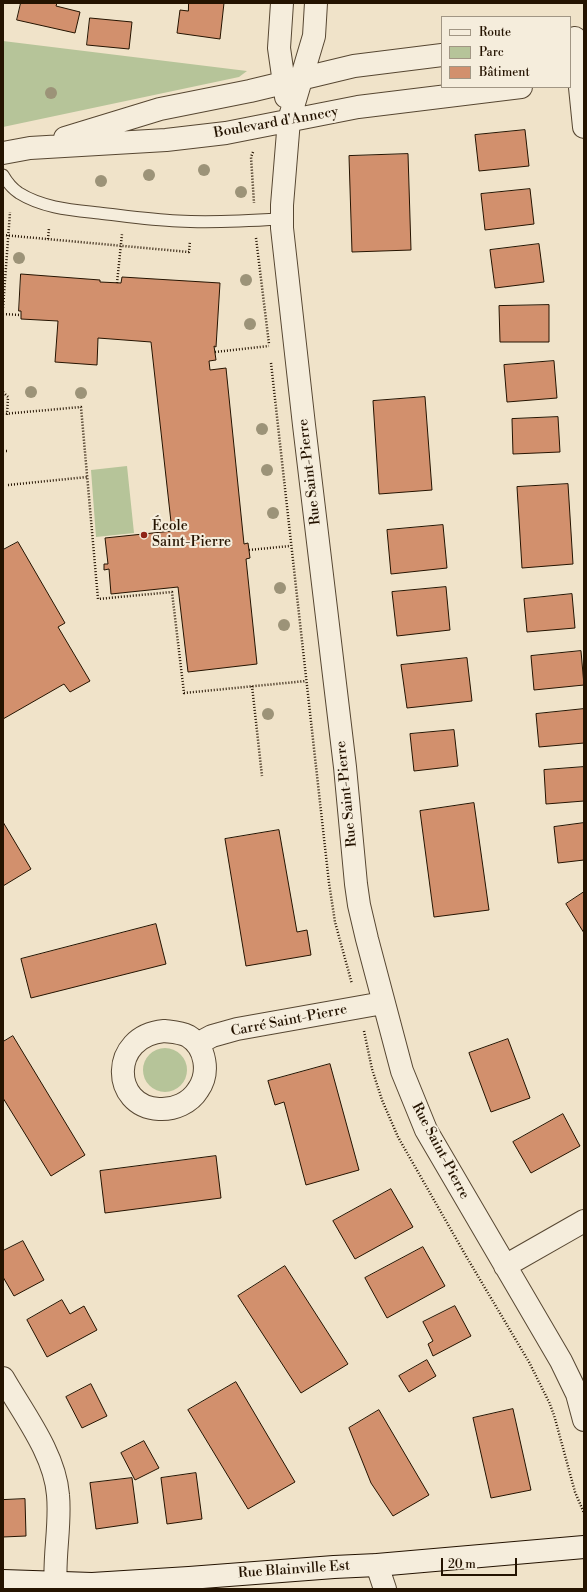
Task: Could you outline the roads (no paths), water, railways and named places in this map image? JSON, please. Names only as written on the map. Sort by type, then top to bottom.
[{"type":"street","name":"Rue Saint-Pierre","points":[[282,3],[279,48],[293,80]]},
{"type":"street","name":"Rue Saint-Pierre","points":[[316,3],[314,36],[293,80],[282,218],[303,418],[346,773],[356,884],[365,932],[402,1071],[426,1130],[561,1361],[577,1394],[584,1420]]},
{"type":"street","points":[[576,38],[578,80],[584,127]]},
{"type":"street","name":"Boulevard d'Annecy","points":[[3,153],[30,148],[160,109],[250,91],[354,66],[441,55]]},
{"type":"street","name":"Boulevard d'Annecy","points":[[30,148],[166,140],[226,133],[358,107],[513,88]]},
{"type":"street","name":"Carré Saint-Pierre","points":[[197,1044],[212,1036],[237,1029],[384,1003]]},
{"type":"street","points":[[505,1266],[584,1221]]},
{"type":"street","points":[[3,1378],[47,1454],[56,1481],[59,1517],[56,1586]]},
{"type":"street","name":"Rue Blainville Est","points":[[3,1581],[56,1586],[92,1584],[377,1565],[584,1547]]},
{"type":"street","points":[[377,1565],[385,1589]]},
{"type":"lane","points":[[3,175],[11,186],[19,193],[43,204],[70,209],[177,221],[234,222],[282,218]]},
{"type":"place","name":"École Saint-Pierre","points":[[144,535]]}]
